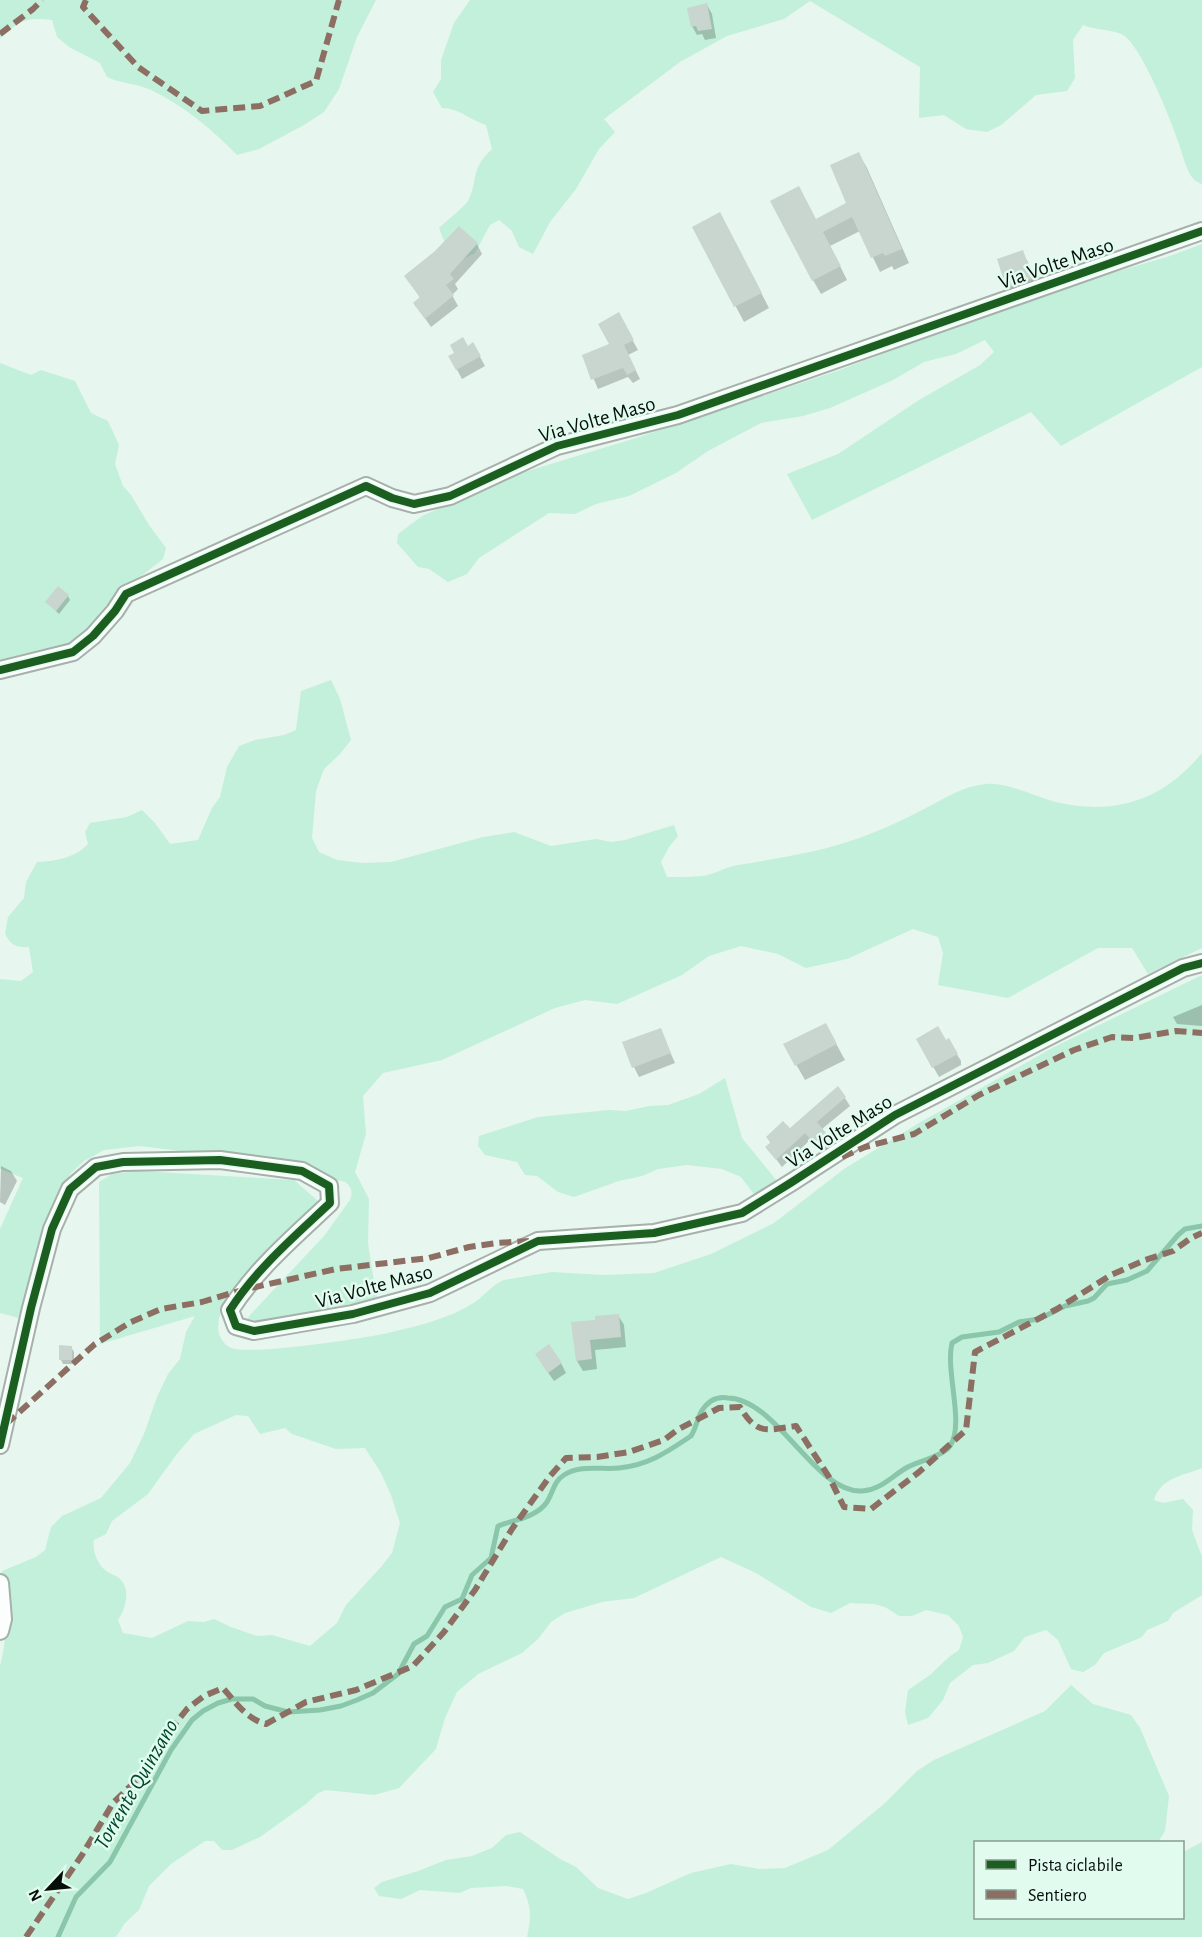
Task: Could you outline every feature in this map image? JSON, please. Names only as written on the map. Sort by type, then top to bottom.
[{"type":"street","name":"Via Volte Maso","points":[[0,670],[73,652],[93,636],[115,611],[126,594],[366,486],[392,498],[414,504],[450,496],[557,446],[678,415],[1202,231]]},
{"type":"street","name":"Via Volte Maso","points":[[0,1445],[31,1308],[52,1230],[70,1189],[96,1167],[123,1162],[220,1160],[302,1171],[329,1186],[330,1203],[242,1290],[230,1310],[236,1326],[254,1331],[353,1314],[430,1293],[538,1240],[654,1233],[742,1213],[895,1115],[1183,968],[1202,963]]},
{"type":"street","points":[[0,1583],[3,1619],[0,1631]]},
{"type":"green space","points":[[0,0],[376,0],[357,37],[339,89],[324,112],[259,149],[237,155],[208,127],[175,103],[145,88],[107,77],[100,63],[69,47],[57,37],[52,20],[35,19],[23,22],[0,38]]},
{"type":"green space","points":[[470,0],[1202,0],[1202,184],[1195,180],[1189,172],[1169,116],[1147,68],[1130,42],[1120,33],[1083,25],[1073,40],[1075,78],[1067,91],[1036,95],[1001,125],[987,132],[966,129],[944,115],[919,118],[920,67],[810,1],[784,19],[727,36],[680,62],[604,119],[615,132],[599,149],[576,189],[550,222],[533,254],[519,247],[512,231],[499,220],[490,225],[475,253],[463,259],[446,246],[439,228],[468,201],[478,168],[492,149],[486,125],[454,110],[442,108],[433,92],[441,79],[441,60],[454,23]]},
{"type":"green space","points":[[1202,244],[1202,367],[1061,446],[1031,412],[812,520],[787,474],[838,454],[919,400],[980,365],[994,352],[985,340],[956,354],[924,362],[893,380],[830,408],[803,416],[761,423],[708,451],[676,473],[629,496],[596,504],[575,514],[549,513],[479,558],[467,574],[448,582],[429,569],[418,567],[397,543],[398,534],[422,516],[518,474],[636,438],[837,371],[1040,294],[1170,256]]},
{"type":"green space","points":[[0,363],[31,375],[41,370],[75,381],[91,413],[108,421],[119,445],[115,464],[123,486],[166,548],[163,559],[140,577],[128,583],[101,616],[91,623],[86,636],[62,655],[0,674]]},
{"type":"green space","points":[[331,680],[340,699],[351,740],[324,769],[316,791],[312,838],[319,852],[337,860],[363,863],[391,862],[483,837],[514,832],[551,846],[596,839],[611,842],[625,840],[674,825],[678,836],[661,862],[667,877],[703,876],[734,866],[832,847],[870,834],[956,792],[978,785],[1003,785],[1056,802],[1078,806],[1118,805],[1154,793],[1187,769],[1202,753],[1202,948],[1148,974],[1132,948],[1098,948],[1008,998],[938,985],[943,953],[938,937],[913,929],[847,959],[806,968],[778,954],[741,946],[709,956],[682,975],[617,1004],[585,1000],[555,1008],[442,1060],[383,1073],[363,1096],[366,1134],[355,1172],[369,1199],[368,1243],[376,1294],[381,1309],[243,1325],[324,1236],[350,1200],[352,1193],[350,1188],[345,1182],[259,1161],[140,1146],[104,1150],[84,1161],[71,1173],[51,1211],[32,1268],[19,1318],[0,1313],[0,1229],[23,1178],[0,1169],[0,979],[21,981],[33,972],[29,947],[14,945],[5,934],[8,917],[24,898],[26,882],[37,862],[65,858],[83,849],[88,844],[85,832],[90,823],[127,817],[142,810],[170,844],[198,840],[212,808],[220,797],[227,767],[239,746],[296,730],[301,691]]},
{"type":"green space","points":[[1202,975],[1202,1468],[1167,1482],[1157,1492],[1154,1500],[1163,1503],[1183,1499],[1193,1510],[1192,1530],[1202,1557],[1202,1595],[1173,1613],[1168,1621],[1147,1630],[1142,1637],[1104,1653],[1095,1665],[1083,1672],[1071,1669],[1058,1640],[1046,1630],[1025,1637],[1014,1651],[988,1663],[973,1665],[950,1683],[943,1700],[928,1718],[908,1725],[905,1712],[908,1690],[959,1650],[963,1637],[959,1626],[948,1615],[926,1610],[912,1616],[899,1616],[885,1607],[874,1604],[850,1603],[831,1613],[811,1607],[756,1573],[721,1557],[634,1598],[602,1602],[565,1613],[551,1622],[538,1639],[522,1653],[478,1674],[457,1692],[445,1718],[436,1749],[399,1788],[374,1795],[326,1790],[318,1793],[260,1837],[232,1850],[222,1850],[214,1841],[205,1841],[171,1864],[149,1886],[139,1910],[125,1923],[116,1937],[0,1937],[0,1666],[5,1642],[6,1618],[2,1571],[36,1557],[45,1550],[51,1527],[62,1516],[101,1498],[130,1463],[168,1374],[180,1359],[186,1332],[195,1316],[100,1344],[99,1182],[112,1174],[139,1171],[294,1180],[318,1201],[304,1220],[222,1310],[219,1335],[229,1347],[239,1349],[257,1350],[332,1342],[388,1333],[442,1318],[475,1302],[504,1280],[552,1272],[603,1275],[654,1273],[711,1254],[774,1223],[844,1169],[919,1123],[1054,1047]],"holes":[[[236,1415],[248,1416],[260,1434],[285,1428],[292,1434],[336,1449],[365,1448],[381,1473],[400,1523],[392,1553],[346,1605],[337,1623],[310,1646],[272,1635],[257,1636],[214,1619],[204,1622],[188,1621],[152,1638],[123,1633],[118,1620],[125,1606],[126,1589],[119,1578],[100,1564],[94,1552],[94,1540],[106,1534],[112,1521],[148,1494],[194,1434]]]},
{"type":"green space","points":[[725,1078],[742,1138],[781,1186],[760,1202],[741,1177],[722,1169],[687,1165],[658,1169],[574,1197],[558,1192],[537,1176],[525,1175],[517,1162],[485,1155],[478,1146],[479,1136],[538,1117],[609,1110],[626,1111],[668,1105],[699,1094]]},
{"type":"green space","points":[[1071,1685],[1093,1704],[1131,1715],[1140,1728],[1169,1796],[1165,1831],[1159,1841],[974,1841],[974,1919],[1184,1919],[1184,1851],[1202,1842],[1202,1937],[527,1937],[530,1913],[523,1889],[506,1886],[471,1888],[460,1893],[420,1890],[401,1899],[379,1896],[374,1888],[382,1882],[446,1860],[472,1856],[492,1848],[506,1835],[520,1832],[576,1867],[598,1888],[628,1899],[691,1873],[731,1864],[759,1869],[785,1868],[828,1850],[885,1803],[917,1771],[934,1760],[1045,1711]]},
{"type":"building","points":[[707,3],[712,29],[698,31],[696,26],[691,27],[687,8]]},
{"type":"building","points":[[859,152],[902,249],[885,256],[883,253],[871,258],[852,217],[823,232],[841,266],[812,281],[770,201],[799,186],[816,219],[846,203],[830,165]]},
{"type":"building","points":[[720,212],[762,293],[734,307],[692,227]]},
{"type":"building","points":[[459,226],[478,243],[450,274],[454,279],[446,285],[454,295],[425,319],[413,303],[420,297],[404,276],[435,251]]},
{"type":"building","points":[[1023,250],[1033,278],[1006,287],[997,259]]},
{"type":"building","points":[[619,312],[634,340],[624,345],[636,370],[627,375],[623,368],[591,380],[582,355],[609,344],[598,324]]},
{"type":"building","points":[[463,337],[468,346],[473,342],[481,356],[456,370],[448,356],[454,353],[450,345]]},
{"type":"building","points":[[58,586],[69,595],[56,611],[45,602]]},
{"type":"building","points":[[826,1023],[837,1044],[795,1066],[783,1044]]},
{"type":"building","points":[[938,1026],[946,1040],[949,1038],[958,1054],[932,1068],[916,1039]]},
{"type":"building","points":[[661,1028],[671,1053],[632,1068],[622,1042]]},
{"type":"building","points":[[838,1086],[846,1097],[817,1122],[831,1139],[819,1149],[805,1133],[776,1160],[765,1147],[771,1142],[766,1137],[783,1121],[790,1128]]},
{"type":"building","points":[[619,1314],[621,1337],[590,1340],[592,1359],[576,1361],[571,1322],[595,1320],[595,1316]]},
{"type":"building","points":[[549,1344],[562,1363],[548,1373],[535,1354]]},
{"type":"building","points":[[59,1345],[72,1346],[72,1360],[59,1360]]},
{"type":"waterway","name":"Torrente Quinzano","points":[[58,1937],[76,1897],[110,1862],[171,1750],[192,1720],[218,1703],[232,1699],[253,1699],[265,1706],[288,1712],[341,1706],[373,1693],[398,1674],[414,1644],[427,1636],[445,1607],[462,1599],[472,1575],[491,1558],[498,1526],[525,1517],[543,1507],[564,1475],[584,1468],[630,1466],[657,1457],[691,1436],[706,1405],[715,1399],[726,1398],[746,1402],[763,1413],[812,1463],[845,1488],[862,1491],[874,1488],[906,1468],[947,1450],[950,1446],[956,1425],[951,1368],[952,1343],[962,1337],[999,1332],[1019,1322],[1039,1319],[1065,1306],[1088,1301],[1107,1284],[1127,1280],[1147,1271],[1185,1229],[1202,1226]]},
{"type":"marked path","points":[[0,34],[42,0]]},
{"type":"marked path","points":[[86,0],[83,7],[138,67],[202,111],[260,106],[316,81],[339,0]]},
{"type":"marked path","points":[[842,1157],[865,1147],[914,1134],[979,1095],[1074,1050],[1112,1037],[1135,1038],[1176,1031],[1202,1033]]},
{"type":"marked path","points":[[26,1937],[82,1855],[113,1803],[150,1767],[172,1728],[187,1709],[204,1696],[223,1688],[247,1714],[266,1724],[306,1702],[356,1690],[413,1666],[444,1632],[475,1590],[512,1529],[550,1476],[566,1458],[597,1457],[629,1452],[664,1440],[677,1430],[719,1408],[740,1407],[752,1423],[763,1429],[796,1426],[829,1477],[844,1507],[871,1509],[919,1472],[966,1430],[975,1352],[1057,1309],[1111,1275],[1173,1251],[1202,1233]]},
{"type":"marked path","points":[[6,1424],[95,1344],[131,1322],[161,1309],[202,1302],[242,1290],[336,1269],[429,1258],[469,1247],[529,1241]]},
{"type":"cycle path","points":[[0,670],[73,652],[93,636],[115,611],[126,594],[366,486],[392,498],[414,504],[450,496],[557,446],[678,415],[1202,231]]},
{"type":"cycle path","points":[[0,1445],[31,1308],[52,1229],[70,1189],[96,1167],[123,1162],[220,1160],[302,1171],[329,1186],[330,1203],[264,1266],[230,1310],[236,1326],[254,1331],[353,1314],[430,1293],[538,1241],[654,1233],[742,1213],[895,1115],[1183,968],[1202,963]]}]
